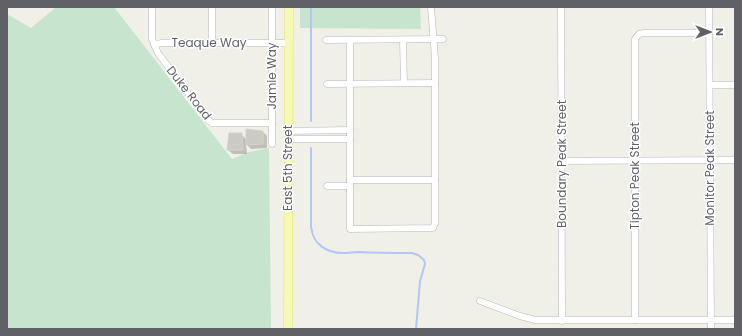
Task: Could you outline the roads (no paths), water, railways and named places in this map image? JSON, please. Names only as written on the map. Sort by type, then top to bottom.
[{"type":"main road","name":"East 5th Street","points":[[288,329],[289,7]]},
{"type":"street","name":"Duke Road","points":[[152,7],[152,39],[154,45],[158,53],[208,120],[212,123],[272,123]]},
{"type":"street","points":[[212,7],[212,43]]},
{"type":"street","name":"Jamie Way","points":[[272,7],[272,144]]},
{"type":"street","points":[[350,40],[350,229],[431,229],[434,227],[435,223],[435,83],[434,40],[431,7]]},
{"type":"street","name":"Boundary Peak Street","points":[[561,7],[562,320]]},
{"type":"street","name":"Monitor Peak Street","points":[[709,7],[711,329]]},
{"type":"street","name":"Tipton Peak Street","points":[[635,320],[635,42],[639,34],[648,33],[710,34]]},
{"type":"street","points":[[326,40],[443,39]]},
{"type":"street","points":[[403,40],[404,83]]},
{"type":"street","name":"Teaque Way","points":[[154,45],[161,43],[289,43]]},
{"type":"street","points":[[327,84],[435,83]]},
{"type":"street","points":[[710,85],[735,85]]},
{"type":"street","points":[[288,135],[350,130]]},
{"type":"street","points":[[288,135],[350,139]]},
{"type":"street","points":[[562,161],[735,160]]},
{"type":"street","points":[[327,186],[350,183],[435,180]]},
{"type":"street","points":[[480,301],[528,319],[735,320]]},
{"type":"waterway","points":[[311,7],[311,121]]},
{"type":"waterway","points":[[311,148],[311,227],[314,238],[321,246],[337,253],[412,253],[418,255],[424,260],[425,264],[420,281],[416,329]]}]
